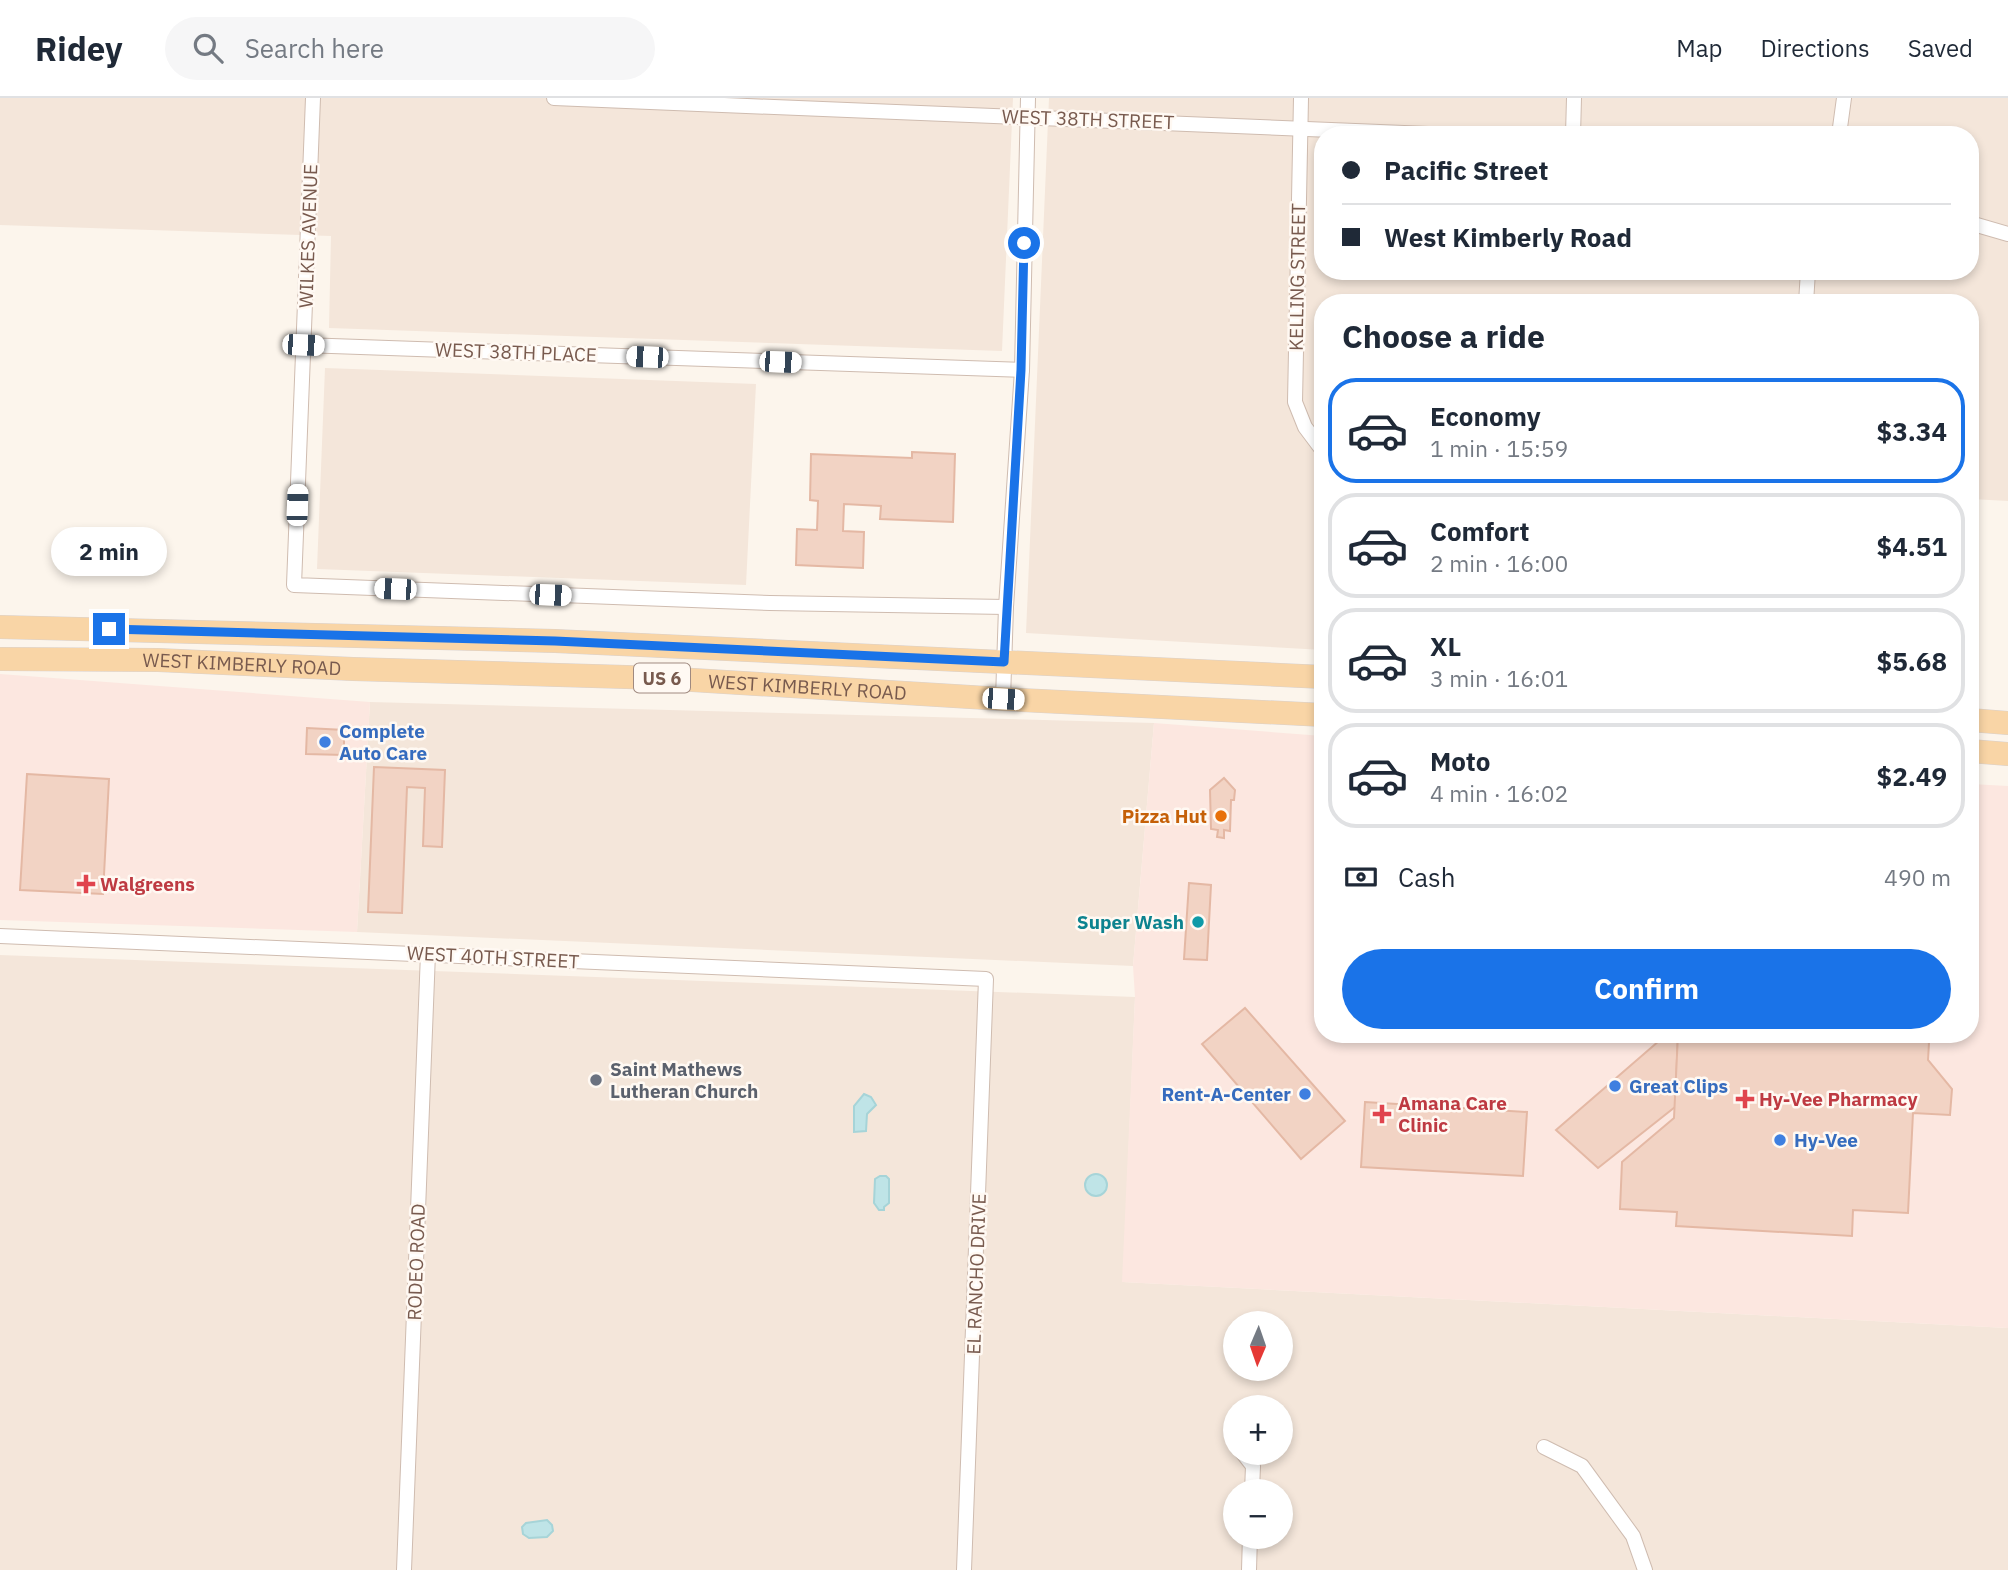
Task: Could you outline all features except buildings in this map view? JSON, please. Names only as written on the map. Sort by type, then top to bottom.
[{"type":"main road","name":"WEST KIMBERLY ROAD","points":[[0,627],[555,641],[1314,677]]},
{"type":"main road","name":"WEST KIMBERLY ROAD","points":[[0,659],[158,660],[367,670],[660,678],[1314,715]]},
{"type":"main road","points":[[1979,721],[2008,723]]},
{"type":"main road","points":[[1979,752],[2008,754]]},
{"type":"street","name":"WILKES AVENUE","points":[[313,98],[294,585],[765,603],[1006,607]]},
{"type":"street","name":"WEST 38TH STREET","points":[[554,98],[1314,128]]},
{"type":"street","points":[[1003,699],[1021,370],[1028,98]]},
{"type":"street","name":"KELLING STREET","points":[[1301,98],[1295,402],[1305,427],[1314,439]]},
{"type":"street","points":[[1573,126],[1574,98]]},
{"type":"street","points":[[1840,126],[1844,98]]},
{"type":"street","points":[[1979,226],[2008,234]]},
{"type":"street","name":"WEST 38TH PLACE","points":[[303,345],[1021,370]]},
{"type":"street","name":"WEST 40TH STREET","points":[[0,936],[112,943],[428,953],[986,979]]},
{"type":"street","name":"RODEO ROAD","points":[[404,1570],[428,953]]},
{"type":"street","name":"EL RANCHO DRIVE","points":[[964,1570],[986,979]]},
{"type":"street","points":[[1544,1447],[1582,1466],[1633,1536],[1645,1570]]},
{"type":"street","points":[[1249,1570],[1250,1549]]},
{"type":"shaded area","points":[[0,98],[1013,98],[1002,351],[329,328],[331,236],[0,225]]},
{"type":"shaded area","points":[[1049,98],[2008,98],[2008,501],[1979,499],[1979,294],[1314,294],[1314,649],[1026,633]]},
{"type":"shaded area","points":[[325,368],[756,384],[746,585],[317,569]]},
{"type":"shaded area","points":[[0,674],[370,702],[357,932],[0,920]]},
{"type":"shaded area","points":[[370,702],[1154,723],[1133,966],[357,932]]},
{"type":"shaded area","points":[[1154,723],[1314,735],[1314,1043],[1979,1043],[1979,784],[2008,786],[2008,1328],[1122,1282],[1135,997],[1133,966]]},
{"type":"shaded area","points":[[0,955],[1135,997],[1123,1282],[2008,1328],[2008,1570],[0,1570]]},
{"type":"water","points":[[864,1094],[871,1097],[876,1105],[867,1114],[866,1131],[854,1132],[854,1106]]},
{"type":"water","points":[[1096,1174],[1104,1177],[1107,1185],[1104,1193],[1096,1196],[1088,1193],[1085,1185],[1088,1177]]},
{"type":"water","points":[[880,1176],[889,1179],[889,1203],[884,1210],[879,1210],[874,1203],[875,1179]]},
{"type":"water","points":[[547,1520],[553,1531],[547,1537],[529,1538],[523,1534],[522,1527],[526,1523]]},
{"type":"place","name":"Complete Auto Care","points":[[325,742]]},
{"type":"place","name":"Pizza Hut","points":[[1221,816]]},
{"type":"place","name":"Walgreens","points":[[86,884]]},
{"type":"place","name":"Super Wash","points":[[1198,922]]},
{"type":"place","name":"Saint Mathews Lutheran Church","points":[[596,1080]]},
{"type":"place","name":"Great Clips","points":[[1615,1086]]},
{"type":"place","name":"Rent-A-Center","points":[[1305,1094]]},
{"type":"place","name":"Hy-Vee Pharmacy","points":[[1745,1099]]},
{"type":"place","name":"Amana Care Clinic","points":[[1382,1114]]},
{"type":"place","name":"Hy-Vee","points":[[1780,1140]]},
{"type":"route","points":[[109,629],[555,641],[1004,662],[1021,370],[1024,243]]}]
